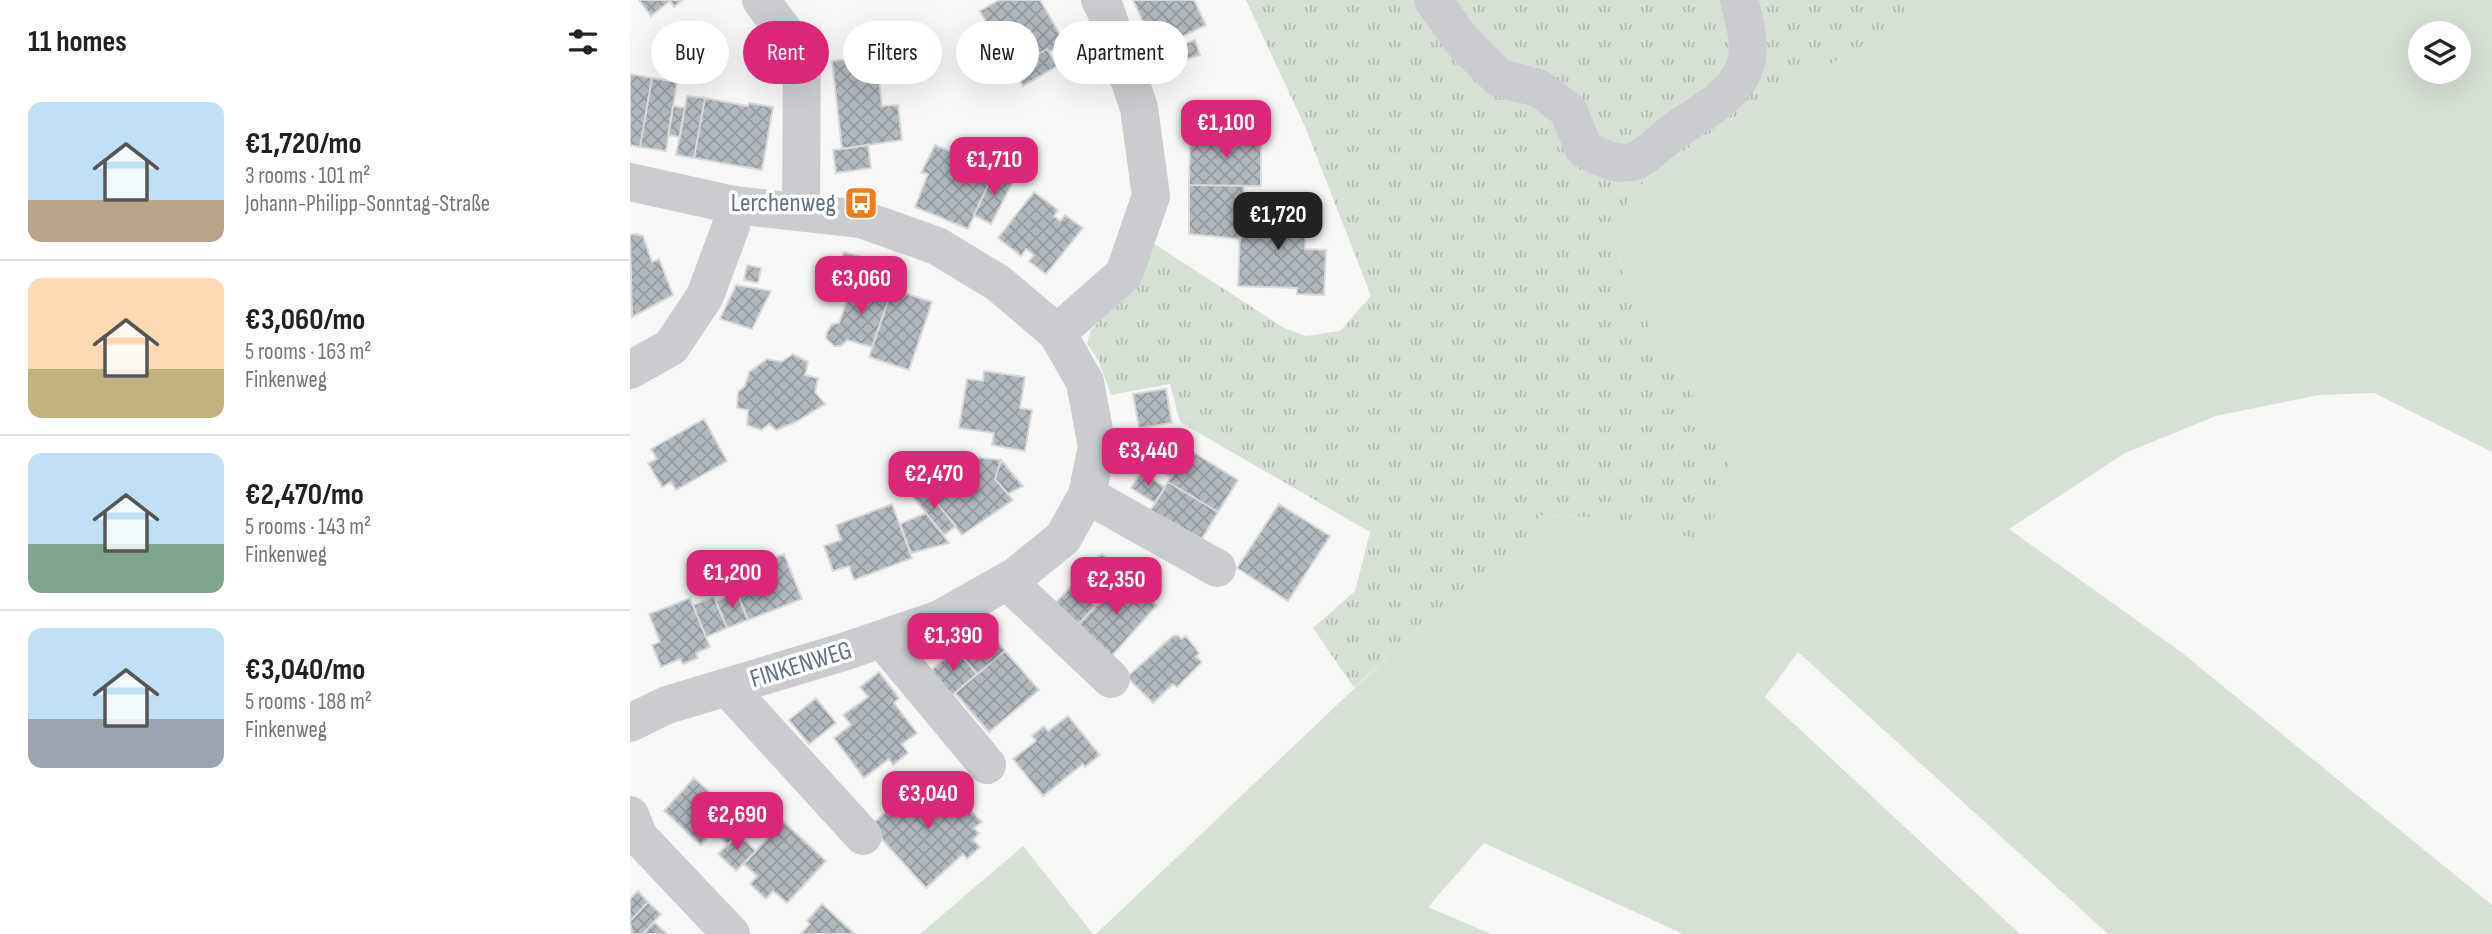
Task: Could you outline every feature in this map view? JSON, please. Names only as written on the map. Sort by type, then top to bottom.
[{"type":"street","points":[[761,0],[802,56],[802,211]]},
{"type":"street","points":[[1057,333],[1124,274],[1152,196],[1139,108],[1100,0]]},
{"type":"street","points":[[1433,0],[1463,42],[1499,78],[1538,88],[1568,110],[1584,149],[1609,161],[1635,161],[1711,107],[1735,84],[1746,63],[1746,28],[1739,0]]},
{"type":"street","name":"FINKENWEG","points":[[630,182],[734,205],[861,219],[937,246],[998,283],[1057,333],[1085,382],[1097,447],[1087,495],[1063,538],[1007,581],[940,619],[667,705],[630,723]]},
{"type":"street","points":[[630,370],[671,347],[705,296],[731,226],[734,205]]},
{"type":"street","points":[[1087,495],[1217,568]]},
{"type":"street","points":[[1007,581],[1111,678]]},
{"type":"street","points":[[882,639],[987,765]]},
{"type":"street","points":[[727,687],[863,836]]},
{"type":"street","points":[[630,815],[639,836],[730,934]]},
{"type":"green space","points":[[1246,0],[1413,0],[1420,11],[1440,0],[1946,0],[1733,118],[1656,170],[1637,189],[1619,217],[1614,233],[1621,270],[1667,360],[1714,426],[1727,460],[1730,490],[1701,539],[1587,517],[1540,515],[1513,558],[1483,583],[1422,624],[1354,688],[1313,628],[1355,591],[1370,532],[1180,422],[1170,384],[1111,395],[1098,360],[1087,344],[1090,331],[1123,295],[1153,243],[1284,328],[1306,336],[1340,331],[1371,296],[1306,129]]},
{"type":"green space","points":[[1946,0],[2492,0],[2492,452],[2374,393],[2319,395],[2216,416],[2125,453],[2009,529],[2181,652],[2492,905],[2492,934],[2108,934],[1798,652],[1765,697],[2020,934],[1683,934],[1484,843],[1428,907],[1491,934],[1096,934],[1422,624],[1483,583],[1513,558],[1540,515],[1587,517],[1714,426],[1667,360],[1621,270],[1614,233],[1619,217],[1637,189],[1656,170],[1733,118]]},
{"type":"green space","points":[[1023,846],[1093,934],[920,934]]},
{"type":"building","points":[[639,0],[683,0],[674,7],[670,1],[651,16]]},
{"type":"building","points":[[999,0],[1040,0],[1053,22],[1053,50],[1049,52],[1047,49],[1039,53],[1039,21],[986,21],[980,11]]},
{"type":"building","points":[[1133,0],[1194,0],[1206,25],[1188,34],[1188,21],[1143,21]]},
{"type":"building","points":[[1195,40],[1200,55],[1188,59],[1188,42]]},
{"type":"building","points":[[1047,49],[1053,59],[1053,68],[1039,77],[1039,53]]},
{"type":"building","points":[[843,60],[843,84],[880,84],[882,106],[898,105],[902,140],[842,149],[832,61]]},
{"type":"building","points":[[630,74],[651,78],[651,84],[640,147],[630,145]]},
{"type":"building","points":[[651,84],[677,84],[666,151],[640,147]]},
{"type":"building","points":[[687,96],[705,98],[694,158],[676,155]]},
{"type":"building","points":[[705,98],[748,106],[749,103],[773,107],[762,170],[694,158]]},
{"type":"building","points":[[673,106],[685,108],[680,137],[668,135]]},
{"type":"building","points":[[1261,134],[1261,186],[1189,185],[1190,136]]},
{"type":"building","points":[[868,145],[871,168],[836,173],[833,150]]},
{"type":"building","points":[[935,145],[995,170],[968,229],[915,207],[928,174],[921,173]]},
{"type":"building","points":[[995,170],[1014,180],[991,224],[974,215]]},
{"type":"building","points":[[1189,185],[1244,186],[1240,239],[1189,234]]},
{"type":"building","points":[[1034,192],[1058,210],[1054,216],[1060,221],[1065,215],[1083,228],[1046,274],[1029,261],[1034,255],[1026,249],[1021,256],[998,238]]},
{"type":"building","points":[[1241,204],[1269,205],[1269,212],[1306,213],[1305,249],[1326,250],[1324,295],[1297,294],[1297,288],[1238,286]]},
{"type":"building","points":[[630,235],[643,236],[652,262],[659,259],[673,295],[632,317]]},
{"type":"building","points":[[844,252],[870,259],[858,288],[833,281]]},
{"type":"building","points":[[747,265],[761,268],[758,283],[744,280]]},
{"type":"building","points":[[862,281],[892,289],[872,347],[847,340],[841,346],[834,346],[826,338],[827,332],[832,324],[839,323],[852,286],[858,288]]},
{"type":"building","points":[[736,285],[771,291],[752,329],[720,319]]},
{"type":"building","points":[[892,289],[932,302],[909,370],[869,357]]},
{"type":"building","points":[[793,354],[808,362],[805,375],[818,378],[815,392],[825,404],[794,423],[776,430],[769,424],[761,430],[747,425],[748,410],[737,408],[738,392],[745,386],[749,372],[767,359],[781,362]]},
{"type":"building","points":[[984,371],[1025,377],[1020,408],[1032,410],[1025,451],[992,445],[994,433],[959,428],[967,379],[983,381]]},
{"type":"building","points":[[1166,389],[1172,423],[1139,428],[1133,394]]},
{"type":"building","points":[[704,419],[727,461],[676,490],[671,482],[662,487],[648,463],[657,459],[651,449]]},
{"type":"building","points":[[1157,443],[1182,459],[1171,477],[1146,461]]},
{"type":"building","points":[[1188,449],[1238,480],[1218,512],[1168,482]]},
{"type":"building","points":[[957,455],[1001,460],[995,479],[1013,500],[962,535],[928,491],[957,468]]},
{"type":"building","points":[[1001,460],[1023,486],[1008,494],[995,479]]},
{"type":"building","points":[[1141,472],[1165,487],[1155,503],[1131,488]]},
{"type":"building","points":[[1168,482],[1218,512],[1198,545],[1148,514]]},
{"type":"building","points":[[924,488],[956,526],[944,535],[912,496]]},
{"type":"building","points":[[892,504],[912,558],[854,580],[849,566],[833,571],[824,546],[841,540],[836,525]]},
{"type":"building","points":[[1279,504],[1330,536],[1288,601],[1237,568]]},
{"type":"building","points":[[926,513],[949,543],[911,553],[900,524]]},
{"type":"building","points":[[758,554],[762,563],[784,554],[802,599],[748,620],[729,571],[738,567],[737,562]]},
{"type":"building","points":[[1102,554],[1124,575],[1096,606],[1073,584]]},
{"type":"building","points":[[1124,575],[1157,605],[1108,660],[1074,629]]},
{"type":"building","points":[[1073,584],[1096,606],[1074,629],[1051,608]]},
{"type":"building","points":[[737,593],[748,620],[727,628],[716,601]]},
{"type":"building","points":[[714,597],[727,628],[706,637],[693,605]]},
{"type":"building","points":[[690,598],[710,647],[696,653],[698,658],[683,664],[680,659],[661,667],[652,645],[660,642],[649,614]]},
{"type":"building","points":[[985,625],[1005,651],[977,674],[956,649]]},
{"type":"building","points":[[1178,635],[1181,639],[1186,636],[1199,653],[1196,657],[1202,662],[1177,687],[1173,684],[1153,703],[1127,677],[1173,636]]},
{"type":"building","points":[[956,649],[977,674],[950,697],[930,671]]},
{"type":"building","points":[[1005,651],[1039,690],[989,732],[955,693]]},
{"type":"building","points":[[879,672],[899,698],[894,703],[917,733],[902,744],[908,753],[893,765],[889,759],[864,778],[834,738],[851,725],[843,715],[868,697],[860,687]]},
{"type":"building","points":[[816,698],[836,723],[809,744],[789,720]]},
{"type":"building","points":[[1068,716],[1100,755],[1085,767],[1083,764],[1043,796],[1013,759],[1036,741],[1032,736],[1044,726],[1048,731]]},
{"type":"building","points":[[927,775],[959,811],[966,805],[982,822],[974,828],[979,833],[973,840],[980,847],[967,859],[963,854],[926,888],[870,826]]},
{"type":"building","points":[[694,778],[731,812],[701,845],[664,811]]},
{"type":"building","points":[[747,795],[762,808],[728,845],[714,831]]},
{"type":"building","points":[[783,821],[826,861],[787,903],[773,891],[766,899],[750,884],[757,876],[744,864]]},
{"type":"building","points":[[738,834],[756,851],[736,871],[718,854]]},
{"type":"building","points":[[638,891],[648,902],[630,921],[630,899]]},
{"type":"building","points":[[648,902],[661,914],[643,934],[632,934],[630,921]]},
{"type":"building","points":[[822,904],[855,934],[801,934],[810,924],[807,921]]},
{"type":"building","points":[[654,922],[667,934],[643,934]]},
{"type":"place","name":"Lerchenweg","points":[[861,203]]}]
